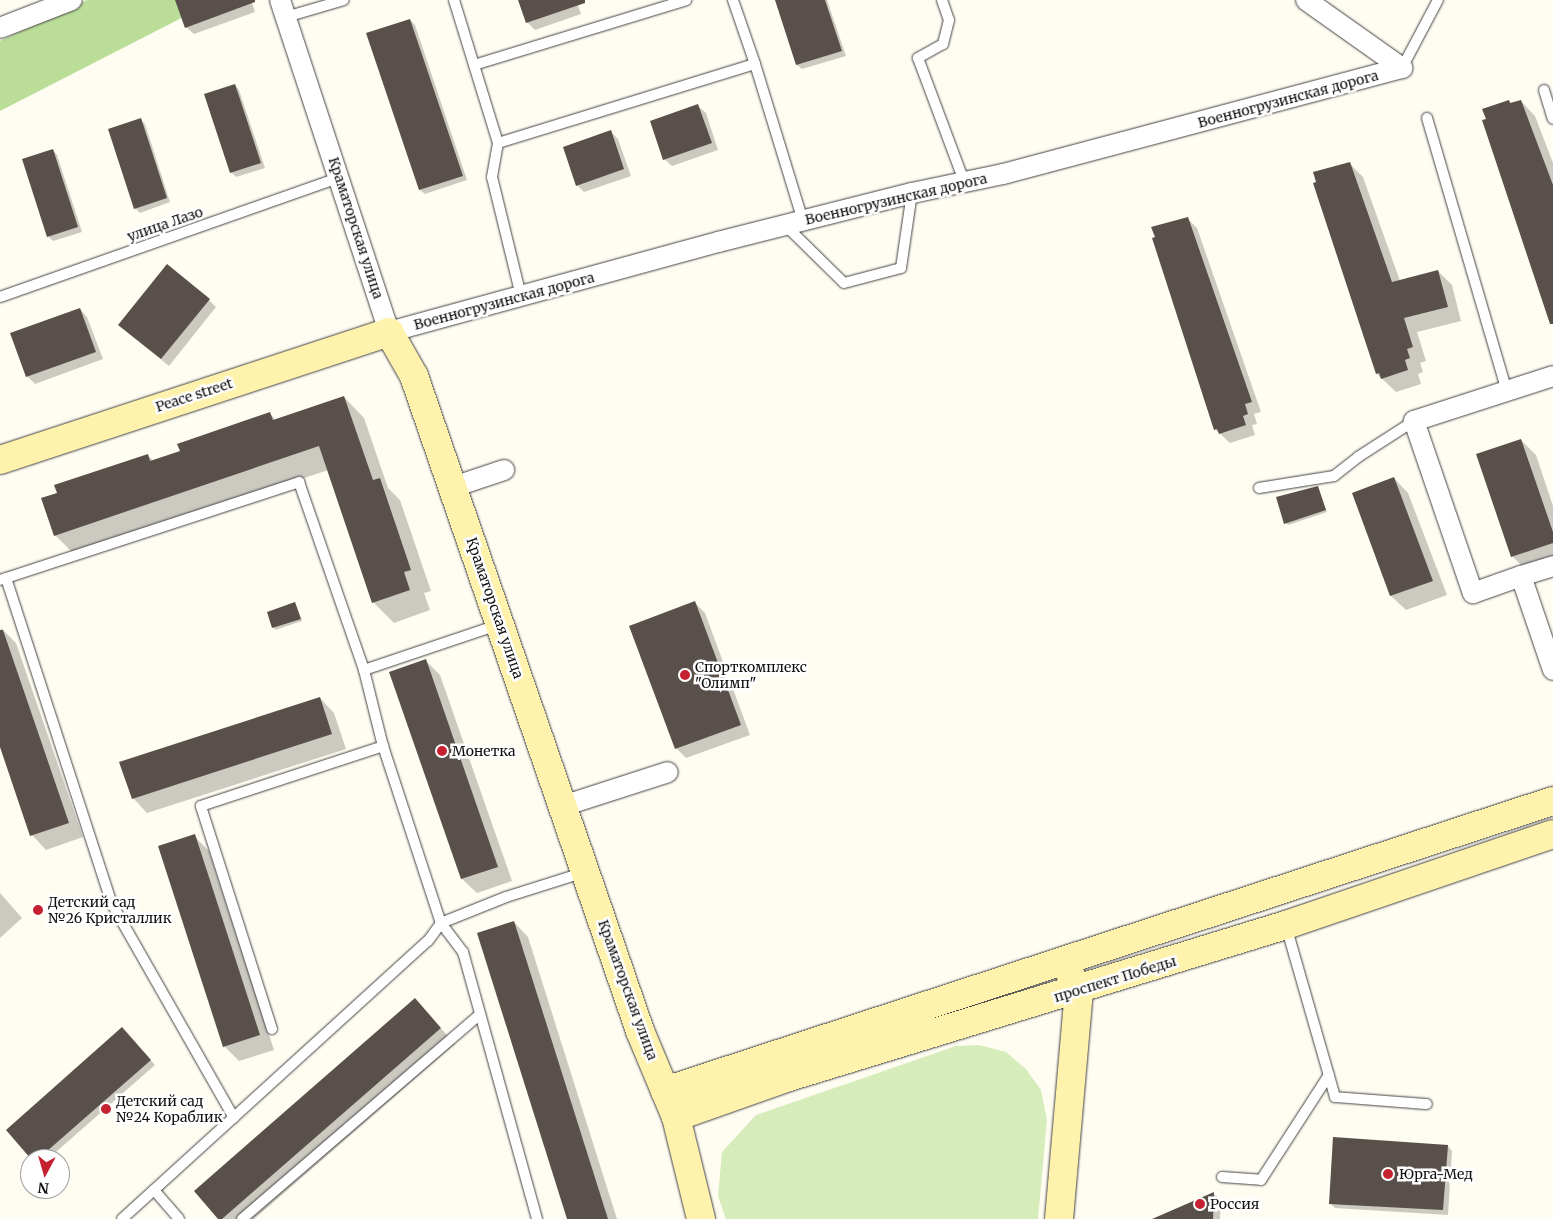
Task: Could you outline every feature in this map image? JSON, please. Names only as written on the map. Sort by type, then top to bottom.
[{"type":"main road","name":"Peace street","points":[[0,460],[389,332]]},
{"type":"main road","name":"Краматорская улица","points":[[389,332],[414,376],[502,624],[562,806],[640,1031],[676,1118],[701,1219]]},
{"type":"main road","points":[[665,1091],[1553,801]]},
{"type":"main road","name":"проспект Победы","points":[[676,1118],[790,1077],[1078,991],[1286,925],[1553,834]]},
{"type":"main road","points":[[1059,1219],[1078,991],[1064,962]]},
{"type":"street","points":[[0,28],[72,0]]},
{"type":"street","points":[[1306,0],[1402,68]]},
{"type":"street","name":"Краматорская улица","points":[[283,9],[340,177],[389,332]]},
{"type":"street","name":"Военногрузинская дорога","points":[[389,332],[795,223],[912,193],[1003,174],[1402,68]]},
{"type":"street","points":[[1553,376],[1414,420],[1473,593],[1553,566]]},
{"type":"street","points":[[454,487],[504,470]]},
{"type":"street","points":[[1521,576],[1553,670]]},
{"type":"street","points":[[562,806],[668,772]]},
{"type":"lane","points":[[283,9],[344,0]]},
{"type":"lane","points":[[454,0],[498,143],[492,177],[521,296]]},
{"type":"lane","points":[[474,65],[686,0]]},
{"type":"lane","points":[[733,0],[755,64],[795,223],[844,283],[901,268],[912,193]]},
{"type":"lane","points":[[942,0],[949,20],[944,44],[918,58],[964,181]]},
{"type":"lane","points":[[1402,68],[1438,0]]},
{"type":"lane","points":[[498,143],[755,64]]},
{"type":"lane","points":[[1544,90],[1553,119]]},
{"type":"lane","points":[[1427,118],[1507,391]]},
{"type":"lane","name":"улица Лазо","points":[[0,297],[340,177]]},
{"type":"lane","points":[[1260,488],[1334,476],[1358,457],[1414,420]]},
{"type":"lane","points":[[234,1118],[112,904],[3,579],[299,482],[364,670],[383,746],[441,923],[463,952],[537,1219]]},
{"type":"lane","points":[[364,670],[502,624]]},
{"type":"lane","points":[[272,1029],[201,806],[383,746]]},
{"type":"lane","points":[[122,1219],[428,942],[441,923],[506,897],[586,872]]},
{"type":"lane","points":[[1286,925],[1335,1097],[1427,1104]]},
{"type":"lane","points":[[242,1219],[480,1014]]},
{"type":"lane","points":[[1222,1177],[1261,1180],[1329,1075]]},
{"type":"lane","points":[[154,1190],[179,1219]]},
{"type":"green space","points":[[87,0],[197,0],[199,9],[0,111],[0,41]]},
{"type":"green space","points":[[979,1045],[1006,1052],[1026,1069],[1041,1090],[1047,1120],[1038,1219],[726,1219],[718,1196],[722,1152],[756,1115],[956,1046]]},
{"type":"building","points":[[175,0],[255,0],[255,2],[185,28]]},
{"type":"building","points":[[518,0],[585,0],[585,3],[526,23]]},
{"type":"building","points":[[775,0],[825,0],[842,51],[796,65]]},
{"type":"building","points":[[410,19],[463,176],[419,190],[366,33]]},
{"type":"building","points":[[235,84],[261,163],[230,173],[204,94]]},
{"type":"building","points":[[1509,100],[1510,103],[1521,100],[1553,185],[1553,324],[1550,324],[1482,120],[1486,119],[1482,109]]},
{"type":"building","points":[[698,104],[712,143],[663,160],[650,121]]},
{"type":"building","points":[[141,118],[167,198],[134,209],[108,129]]},
{"type":"building","points":[[611,130],[624,169],[576,186],[563,147]]},
{"type":"building","points":[[53,149],[78,227],[47,237],[22,159]]},
{"type":"building","points":[[1350,162],[1392,282],[1438,270],[1448,307],[1404,318],[1413,347],[1407,349],[1410,358],[1405,360],[1408,370],[1381,379],[1379,373],[1376,374],[1313,183],[1316,182],[1313,172]]},
{"type":"building","points":[[1188,217],[1252,402],[1245,404],[1248,414],[1243,416],[1246,425],[1219,434],[1217,429],[1214,430],[1152,238],[1155,237],[1151,227]]},
{"type":"building","points":[[167,264],[210,299],[161,359],[118,325]]},
{"type":"building","points":[[80,308],[96,352],[26,377],[10,333]]},
{"type":"building","points":[[344,396],[373,480],[380,478],[411,570],[404,572],[410,590],[372,603],[319,446],[54,536],[41,498],[57,493],[54,485],[148,454],[150,461],[180,451],[177,444],[270,412],[273,420]]},
{"type":"building","points":[[1521,439],[1553,532],[1553,543],[1511,557],[1476,454]]},
{"type":"building","points":[[1394,477],[1433,581],[1390,596],[1352,493]]},
{"type":"building","points":[[1318,486],[1326,510],[1284,524],[1276,497]]},
{"type":"building","name":"Спорткомплекс \"Олимп\"","points":[[695,601],[741,725],[675,749],[629,626]]},
{"type":"building","points":[[295,602],[301,619],[272,628],[267,612]]},
{"type":"building","points":[[0,630],[3,630],[69,823],[30,836],[0,747]]},
{"type":"building","points":[[426,659],[498,867],[461,879],[389,672]]},
{"type":"building","points":[[320,697],[332,734],[132,799],[119,762]]},
{"type":"building","points":[[195,834],[260,1035],[223,1047],[158,846]]},
{"type":"building","points":[[514,921],[608,1219],[567,1219],[477,933]]},
{"type":"building","points":[[415,998],[441,1028],[222,1219],[218,1219],[194,1191]]},
{"type":"building","points":[[122,1027],[151,1060],[49,1149],[22,1149],[6,1130]]},
{"type":"building","name":"Юрга-Мед","points":[[1333,1137],[1448,1145],[1443,1210],[1329,1204]]},
{"type":"building","name":"Россия","points":[[1214,1192],[1213,1219],[1152,1219]]},
{"type":"place","name":"Спорткомплекс \"Олимп\"","points":[[685,675]]},
{"type":"place","name":"Монетка","points":[[442,751]]},
{"type":"place","name":"Детский сад №26 Кристаллик","points":[[38,910]]},
{"type":"place","name":"Детский сад №24 Кораблик","points":[[106,1109]]},
{"type":"place","name":"Юрга-Мед","points":[[1388,1174]]},
{"type":"place","name":"Россия","points":[[1200,1204]]}]
